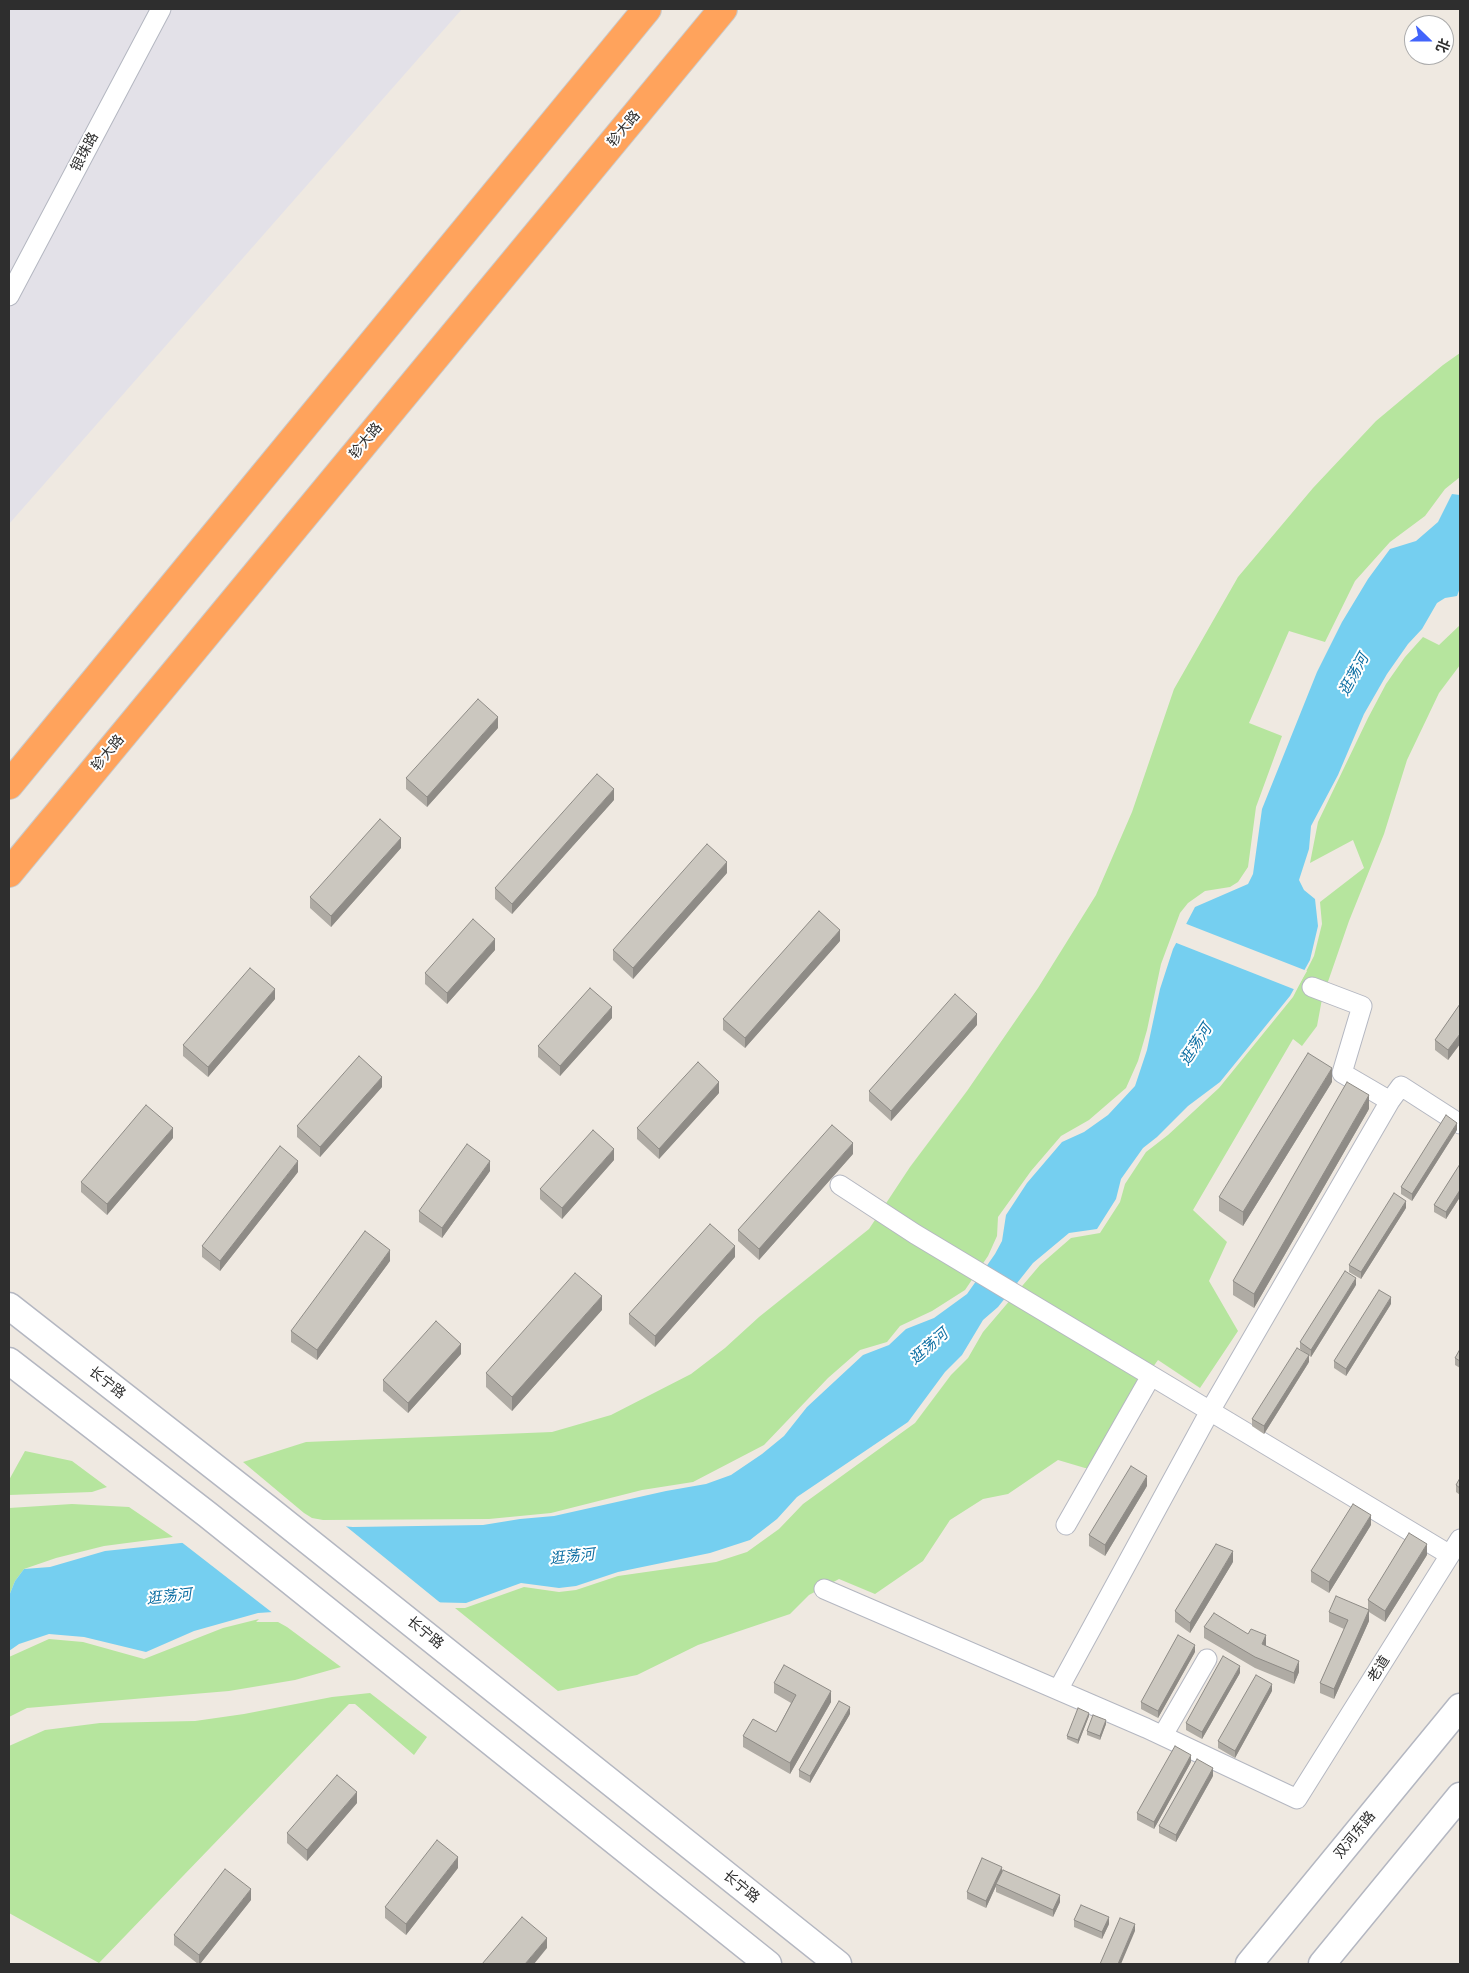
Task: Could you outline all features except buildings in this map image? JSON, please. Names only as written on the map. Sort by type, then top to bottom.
[{"type":"highway","points":[[9,785],[647,9]]},
{"type":"highway","name":"轸大路","points":[[9,873],[723,9]]},
{"type":"street","name":"银珠路","points":[[9,296],[161,9]]},
{"type":"street","points":[[1312,987],[1362,1006],[1342,1073],[1390,1101]]},
{"type":"street","points":[[1058,1690],[1210,1411],[1390,1101],[1401,1086],[1460,1124]]},
{"type":"street","points":[[840,1185],[938,1249],[1450,1555]]},
{"type":"street","name":"长宁路","points":[[9,1306],[267,1508],[838,1964]]},
{"type":"street","points":[[9,1361],[208,1514],[768,1964]]},
{"type":"street","points":[[1066,1525],[1150,1376]]},
{"type":"street","name":"老道","points":[[1163,1735],[1297,1799],[1460,1539]]},
{"type":"street","points":[[824,1589],[1163,1735],[1207,1659]]},
{"type":"street","name":"双河东路","points":[[1249,1964],[1460,1707]]},
{"type":"street","points":[[1322,1964],[1460,1796]]},
{"type":"shaded area","points":[[9,9],[462,9],[9,524]]},
{"type":"green space","points":[[1460,353],[1460,477],[1445,489],[1425,516],[1390,542],[1355,581],[1325,642],[1289,631],[1249,723],[1282,736],[1256,807],[1248,867],[1238,882],[1230,887],[1205,891],[1188,903],[1180,913],[1161,964],[1147,1030],[1138,1061],[1126,1088],[1089,1120],[1061,1136],[1031,1171],[998,1217],[997,1236],[988,1256],[965,1290],[932,1311],[900,1326],[887,1342],[860,1350],[828,1378],[764,1445],[693,1482],[642,1490],[551,1513],[489,1519],[323,1520],[312,1518],[304,1513],[243,1462],[306,1442],[552,1432],[611,1415],[691,1374],[869,1229],[910,1167],[967,1091],[1038,988],[1096,895],[1132,812],[1174,689],[1238,577],[1313,488],[1376,421]]},
{"type":"green space","points":[[1460,625],[1460,665],[1439,693],[1407,760],[1384,834],[1349,921],[1322,999],[1317,1026],[1302,1046],[1293,1039],[1193,1210],[1227,1242],[1209,1281],[1238,1331],[1200,1388],[1158,1360],[1140,1385],[1092,1468],[1085,1468],[1058,1460],[1008,1494],[983,1499],[950,1520],[923,1561],[875,1594],[839,1579],[809,1595],[790,1614],[698,1645],[637,1675],[558,1691],[455,1608],[465,1608],[524,1587],[559,1592],[576,1590],[618,1576],[716,1562],[747,1552],[779,1529],[803,1504],[915,1423],[951,1375],[968,1358],[983,1332],[1040,1265],[1071,1238],[1100,1233],[1120,1202],[1125,1184],[1146,1152],[1168,1135],[1219,1088],[1293,997],[1314,956],[1322,924],[1320,902],[1364,868],[1353,840],[1310,863],[1318,822],[1368,718],[1386,684],[1405,657],[1423,637],[1439,645]]},
{"type":"green space","points":[[25,1451],[72,1461],[107,1487],[92,1492],[9,1495],[9,1480]]},
{"type":"green space","points":[[72,1504],[129,1507],[173,1537],[104,1546],[56,1558],[24,1569],[15,1581],[9,1596],[9,1508]]},
{"type":"green space","points":[[259,1619],[256,1622],[278,1622],[287,1627],[341,1667],[295,1680],[229,1691],[27,1708],[9,1717],[9,1657],[49,1639],[83,1642],[144,1659],[223,1628]]},
{"type":"green space","points":[[370,1693],[427,1737],[414,1755],[355,1704],[349,1704],[99,1963],[9,1913],[9,1746],[45,1730],[100,1723],[195,1721],[244,1714],[332,1697]]},
{"type":"water","name":"逛荡河","points":[[1452,494],[1460,495],[1460,588],[1457,596],[1445,598],[1437,603],[1422,629],[1408,644],[1387,674],[1364,714],[1338,775],[1311,826],[1309,849],[1299,880],[1304,890],[1315,899],[1318,926],[1310,960],[1290,996],[1220,1082],[1188,1106],[1157,1137],[1143,1148],[1121,1179],[1116,1199],[1097,1229],[1069,1233],[1033,1263],[998,1307],[983,1320],[962,1355],[945,1372],[908,1422],[797,1497],[777,1519],[750,1540],[710,1553],[618,1572],[576,1586],[559,1588],[521,1583],[466,1603],[422,1602],[258,1613],[194,1631],[146,1652],[84,1637],[49,1634],[19,1644],[9,1651],[9,1596],[15,1581],[24,1569],[50,1567],[105,1551],[266,1534],[318,1524],[353,1527],[483,1525],[554,1516],[706,1484],[731,1475],[784,1436],[807,1407],[863,1355],[889,1345],[906,1329],[934,1318],[967,1294],[995,1254],[1002,1241],[1006,1215],[1027,1183],[1062,1142],[1084,1132],[1108,1115],[1135,1086],[1147,1050],[1160,989],[1173,949],[1195,907],[1248,884],[1253,874],[1262,809],[1317,672],[1342,622],[1368,579],[1390,549],[1416,541],[1438,522]]},
{"type":"pier","points":[[1184,923],[1307,971],[1296,990],[1174,942]]},
{"type":"pier","points":[[317,1521],[342,1523],[443,1605],[362,1607],[274,1614],[180,1541],[266,1532]]}]
